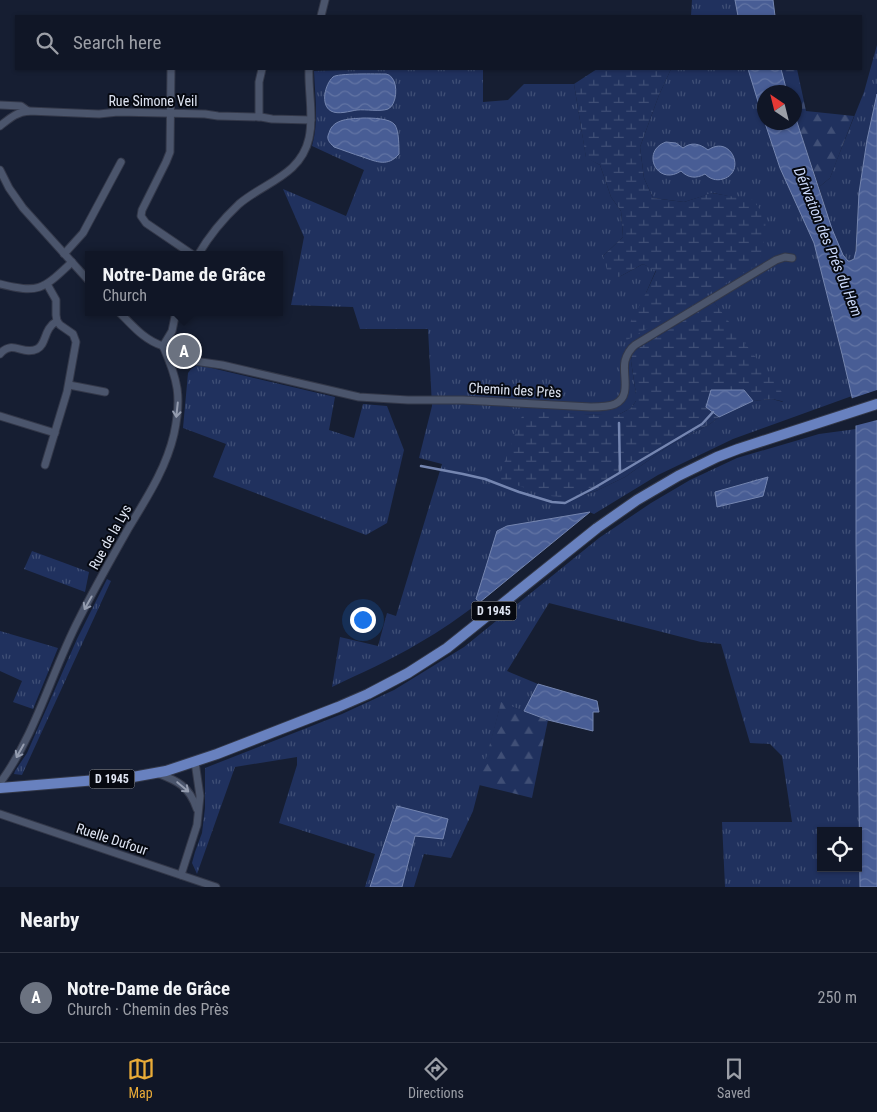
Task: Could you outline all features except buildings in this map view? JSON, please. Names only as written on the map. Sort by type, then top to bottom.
[{"type":"main road","name":"D 1945","points":[[0,788],[125,778],[156,773],[195,762],[368,694],[399,678],[447,648],[597,528],[637,500],[672,479],[696,466],[738,449],[874,405]]},
{"type":"street","points":[[321,15],[325,0]]},
{"type":"street","points":[[171,70],[169,157],[142,210],[141,216],[146,223],[187,251]]},
{"type":"street","points":[[259,117],[259,82],[262,70]]},
{"type":"street","points":[[201,251],[212,233],[235,208],[246,198],[283,176],[294,167],[301,157],[308,143],[311,129],[310,70]]},
{"type":"street","points":[[0,105],[21,106],[29,112]]},
{"type":"street","name":"Rue Simone Veil","points":[[0,126],[17,114],[29,112],[99,114],[118,112],[170,113],[311,120]]},
{"type":"street","points":[[64,254],[83,233],[121,162]]},
{"type":"street","points":[[0,170],[5,182],[18,201],[85,277]]},
{"type":"street","name":"Chemin des Près","points":[[170,362],[187,360],[222,365],[359,397],[408,400],[463,400],[585,407],[608,406],[616,404],[624,394],[626,359],[629,351],[635,345],[776,260],[785,257],[792,258]]},
{"type":"street","points":[[0,284],[17,288],[38,288],[47,284],[72,262]]},
{"type":"street","points":[[45,465],[68,385],[76,340],[73,334],[57,321],[56,300],[47,284]]},
{"type":"street","points":[[123,316],[147,339],[163,346],[172,331],[175,316]]},
{"type":"street","points":[[0,354],[9,348],[30,351],[38,348],[48,328],[57,321]]},
{"type":"street","name":"Rue de la Lys","points":[[0,784],[32,727],[79,620],[162,469],[173,439],[178,408],[178,388],[163,346]]},
{"type":"street","points":[[68,385],[105,392]]},
{"type":"street","points":[[0,416],[54,433]]},
{"type":"street","points":[[181,875],[196,831],[200,796],[195,762]]},
{"type":"street","points":[[156,773],[176,781],[186,789],[193,798],[198,811]]},
{"type":"street","name":"Ruelle Dufour","points":[[0,814],[216,887]]},
{"type":"green space","points":[[692,0],[735,0],[738,15],[691,15]]},
{"type":"green space","points":[[877,45],[877,94],[867,140],[859,193],[855,257],[848,261],[835,237],[819,187],[830,178],[864,92]]},
{"type":"green space","points":[[483,70],[483,102],[508,100],[524,84],[574,84],[586,157],[600,165],[611,197],[621,211],[623,237],[603,256],[619,277],[643,264],[656,270],[646,293],[753,201],[713,193],[684,202],[653,198],[644,178],[640,147],[659,95],[671,70],[748,70],[757,97],[757,130],[768,130],[780,168],[814,243],[852,396],[733,439],[658,475],[594,514],[589,512],[507,526],[476,599],[480,602],[442,629],[408,649],[332,687],[340,637],[378,646],[387,613],[396,616],[442,464],[419,458],[432,406],[428,329],[360,329],[353,307],[291,305],[304,237],[283,189],[346,216],[364,170],[312,146],[316,118],[314,71]],"holes":[[[714,302],[783,402],[772,399],[753,401],[719,417],[710,424],[670,445],[625,477],[596,491],[574,498],[524,412],[618,415],[631,408],[636,401],[631,361],[632,353]]]},
{"type":"green space","points":[[595,70],[671,70],[659,95],[640,147],[644,178],[653,198],[684,202],[712,193],[753,200],[766,218],[764,242],[759,264],[622,343],[656,271],[643,264],[619,277],[607,270],[603,256],[623,237],[621,211],[611,197],[600,165],[586,158],[574,84]]},
{"type":"green space","points":[[781,70],[797,70],[800,85],[785,85]]},
{"type":"green space","points":[[802,92],[806,111],[854,116],[830,178],[819,187],[800,130],[802,130]]},
{"type":"green space","points":[[714,302],[790,403],[772,399],[753,401],[744,390],[706,407],[719,417],[710,424],[670,445],[625,477],[596,491],[574,498],[550,496],[498,479],[524,411],[618,415],[631,408],[636,401],[631,361],[632,353]]},
{"type":"green space","points":[[196,366],[203,366],[335,397],[329,430],[354,438],[363,404],[387,406],[404,450],[387,523],[366,535],[213,477],[226,444],[183,428],[188,373]]},
{"type":"green space","points":[[856,429],[859,827],[817,827],[817,872],[860,872],[860,887],[725,887],[722,822],[792,822],[782,756],[770,744],[750,743],[721,644],[701,642],[549,603],[507,671],[538,684],[524,711],[501,703],[473,811],[451,858],[424,854],[414,887],[365,887],[375,854],[279,823],[297,765],[297,757],[235,767],[197,874],[192,863],[202,833],[205,808],[205,768],[342,714],[394,690],[464,647],[599,538],[651,503],[690,480],[737,458],[819,434]]},
{"type":"green space","points":[[32,551],[89,572],[85,592],[24,569]]},
{"type":"green space","points":[[107,579],[111,581],[22,775],[14,774],[27,753],[77,639]]},
{"type":"green space","points":[[0,631],[58,648],[33,709],[13,702],[22,681],[0,671]]},
{"type":"green space","points":[[501,702],[548,720],[532,798],[479,785]]},
{"type":"water","points":[[735,0],[773,0],[775,15],[738,15]]},
{"type":"water","points":[[748,70],[781,70],[785,85],[757,85],[757,98]]},
{"type":"water","points":[[349,74],[386,74],[394,81],[396,89],[395,99],[388,109],[337,113],[328,108],[325,94],[328,84],[333,77]]},
{"type":"water","name":"Dérivation des Prés du Hem","points":[[877,94],[877,887],[860,887],[862,827],[859,827],[856,414],[814,243],[780,168],[767,130],[800,130],[832,229],[843,255],[848,261],[854,259],[856,251],[859,193],[867,140]]},
{"type":"water","points":[[376,118],[395,125],[398,135],[399,154],[391,161],[378,162],[334,147],[329,142],[328,135],[334,124],[343,120]]},
{"type":"water","points":[[666,142],[676,143],[683,148],[692,144],[708,150],[716,146],[723,147],[729,150],[733,156],[734,169],[730,175],[718,180],[705,174],[695,177],[689,176],[681,171],[672,175],[665,174],[655,166],[653,159],[658,146]]},
{"type":"water","points":[[711,390],[744,390],[753,401],[719,417],[706,407]]},
{"type":"water","points":[[768,477],[763,496],[717,507],[715,492]]},
{"type":"water","points":[[590,512],[480,602],[476,599],[497,531],[507,526]]},
{"type":"water","points":[[538,684],[597,701],[599,712],[593,712],[593,731],[548,720],[524,711]]},
{"type":"water","points":[[397,806],[448,819],[443,839],[415,836],[402,887],[370,887]]},
{"type":"pier","points":[[877,390],[877,420],[854,426],[850,399]]},
{"type":"waterway","points":[[421,466],[485,479],[552,502],[565,503],[702,424],[713,412]]},
{"type":"waterway","points":[[619,423],[620,472]]},
{"type":"place","name":"Notre-Dame de Grâce","points":[[184,351]]}]
